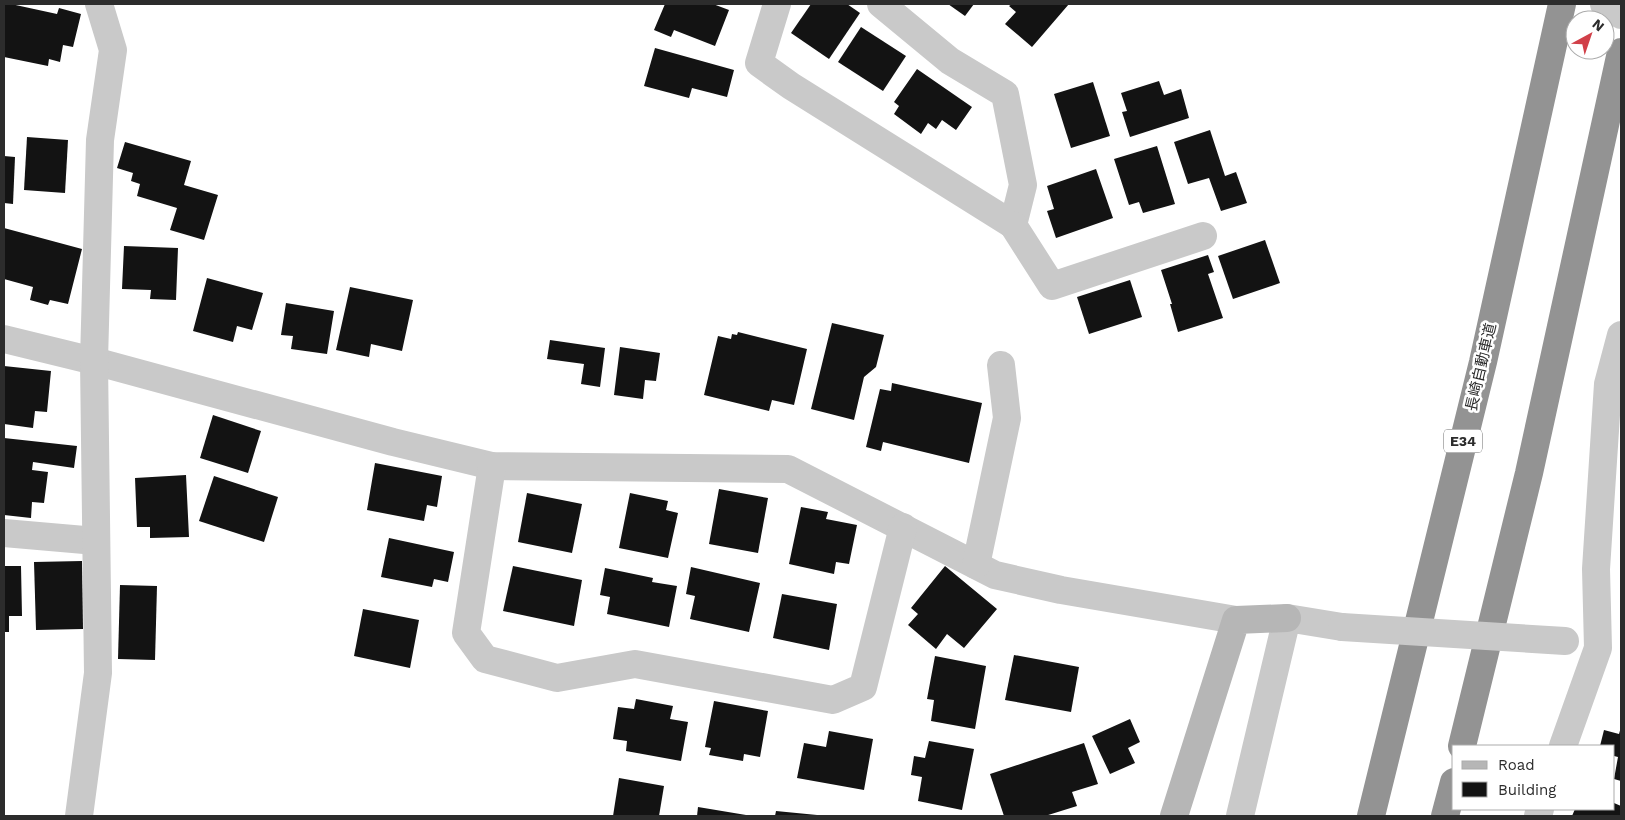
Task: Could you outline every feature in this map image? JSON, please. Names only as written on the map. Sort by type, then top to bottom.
[{"type":"highway","name":"長崎自動車道","points":[[1371,816],[1483,362],[1562,4]]},
{"type":"highway","points":[[1462,745],[1529,473],[1621,52]]},
{"type":"highway","points":[[1445,816],[1452,790]]},
{"type":"street","points":[[79,816],[98,673],[94,361],[100,140],[113,50],[99,4]]},
{"type":"street","points":[[777,4],[759,64],[1013,225],[1052,286],[1203,236]]},
{"type":"street","points":[[881,4],[950,61],[1005,94],[1023,185],[1013,225]]},
{"type":"street","points":[[1604,4],[1621,15]]},
{"type":"street","points":[[1564,745],[1610,648],[1596,569],[1608,384],[1621,335]]},
{"type":"street","points":[[4,339],[94,361],[393,442],[492,466],[788,469],[995,575],[1061,590],[1236,620],[1287,618],[1342,626],[1565,641],[1610,648]]},
{"type":"street","points":[[976,566],[1007,418],[1001,365]]},
{"type":"street","points":[[492,466],[466,632],[485,660],[557,678],[636,664],[833,700],[863,687],[903,527]]},
{"type":"street","points":[[4,533],[96,541]]},
{"type":"street","points":[[1240,816],[1287,618]]},
{"type":"street","points":[[1174,816],[1236,620]]},
{"type":"building","points":[[4,4],[57,14],[59,8],[81,14],[73,47],[63,45],[60,62],[49,59],[48,66],[4,57]]},
{"type":"building","points":[[665,4],[713,4],[729,10],[715,46],[674,30],[671,37],[654,30]]},
{"type":"building","points":[[811,4],[847,4],[860,13],[829,59],[791,33]]},
{"type":"building","points":[[948,4],[974,4],[965,16]]},
{"type":"building","points":[[1012,4],[1069,4],[1032,47],[1005,24],[1016,12],[1009,6]]},
{"type":"building","points":[[861,27],[906,56],[883,91],[838,62]]},
{"type":"building","points":[[655,48],[734,70],[727,97],[692,88],[689,98],[644,86]]},
{"type":"building","points":[[917,69],[972,107],[956,130],[942,120],[936,129],[928,123],[921,134],[894,114],[899,106],[894,102]]},
{"type":"building","points":[[1159,81],[1164,95],[1181,89],[1189,118],[1130,137],[1122,112],[1127,111],[1121,93]]},
{"type":"building","points":[[1093,82],[1110,136],[1071,148],[1054,94]]},
{"type":"building","points":[[1210,130],[1225,176],[1236,172],[1247,203],[1221,211],[1209,178],[1188,184],[1174,142]]},
{"type":"building","points":[[27,137],[68,140],[65,193],[24,190]]},
{"type":"building","points":[[125,142],[191,161],[184,185],[218,195],[204,240],[170,230],[177,208],[137,196],[140,184],[131,181],[133,173],[117,168]]},
{"type":"building","points":[[1157,146],[1175,204],[1143,213],[1139,202],[1129,205],[1114,159]]},
{"type":"building","points":[[4,156],[15,157],[13,204],[4,203]]},
{"type":"building","points":[[1096,169],[1113,218],[1056,238],[1047,211],[1054,209],[1047,186]]},
{"type":"building","points":[[4,228],[82,249],[68,304],[50,300],[48,305],[30,300],[33,287],[4,279]]},
{"type":"building","points":[[1265,240],[1280,283],[1233,299],[1218,256]]},
{"type":"building","points":[[124,246],[178,248],[176,300],[150,299],[151,290],[122,289]]},
{"type":"building","points":[[1208,255],[1214,272],[1208,274],[1223,318],[1178,332],[1170,304],[1172,304],[1161,270]]},
{"type":"building","points":[[207,278],[263,293],[252,330],[237,326],[233,342],[193,331]]},
{"type":"building","points":[[1130,280],[1142,317],[1089,334],[1077,297]]},
{"type":"building","points":[[350,287],[413,300],[402,351],[371,344],[369,357],[336,350]]},
{"type":"building","points":[[286,303],[334,311],[327,354],[291,349],[293,336],[281,335]]},
{"type":"building","points":[[832,323],[884,335],[876,367],[864,377],[854,420],[811,409]]},
{"type":"building","points":[[738,332],[807,349],[794,405],[772,400],[769,411],[704,395],[718,336],[731,339],[732,334],[737,335]]},
{"type":"building","points":[[550,340],[605,348],[600,387],[581,384],[584,364],[547,359]]},
{"type":"building","points":[[620,347],[660,353],[656,381],[645,380],[643,399],[614,395]]},
{"type":"building","points":[[4,366],[51,371],[47,412],[35,411],[33,428],[4,424]]},
{"type":"building","points":[[892,383],[982,403],[969,463],[883,442],[881,451],[866,447],[880,389],[891,391]]},
{"type":"building","points":[[213,415],[261,431],[248,473],[200,458]]},
{"type":"building","points":[[4,438],[77,446],[74,468],[33,462],[32,470],[48,472],[44,503],[32,502],[31,518],[4,515]]},
{"type":"building","points":[[375,463],[442,476],[437,507],[427,505],[424,521],[367,510]]},
{"type":"building","points":[[186,475],[189,537],[150,538],[150,527],[137,527],[135,478]]},
{"type":"building","points":[[214,476],[278,497],[264,542],[199,521]]},
{"type":"building","points":[[719,489],[768,498],[758,553],[709,544]]},
{"type":"building","points":[[527,493],[582,504],[572,553],[518,542]]},
{"type":"building","points":[[630,493],[668,501],[666,510],[678,513],[668,558],[619,548]]},
{"type":"building","points":[[801,507],[828,512],[826,519],[857,525],[849,564],[836,562],[834,574],[789,564]]},
{"type":"building","points":[[389,538],[454,552],[448,582],[434,579],[432,587],[381,577]]},
{"type":"building","points":[[82,561],[83,629],[36,630],[34,562]]},
{"type":"building","points":[[4,566],[21,566],[22,616],[9,616],[9,632],[4,632]]},
{"type":"building","points":[[513,566],[582,580],[574,626],[503,611]]},
{"type":"building","points":[[945,566],[997,609],[964,648],[947,634],[936,649],[908,625],[918,614],[911,608]]},
{"type":"building","points":[[691,567],[760,583],[749,632],[690,619],[695,596],[686,594]]},
{"type":"building","points":[[605,568],[653,578],[652,582],[677,586],[669,627],[607,614],[610,597],[600,595]]},
{"type":"building","points":[[120,585],[157,586],[155,660],[118,659]]},
{"type":"building","points":[[782,594],[837,604],[829,650],[773,638]]},
{"type":"building","points":[[363,609],[419,620],[410,668],[354,656]]},
{"type":"building","points":[[1014,655],[1079,667],[1071,712],[1005,700]]},
{"type":"building","points":[[935,656],[986,666],[975,729],[931,721],[934,700],[927,699]]},
{"type":"building","points":[[636,699],[673,706],[670,719],[688,722],[681,761],[626,751],[627,741],[613,739],[618,707],[634,709]]},
{"type":"building","points":[[714,701],[768,711],[760,757],[744,754],[743,761],[709,755],[711,748],[705,747]]},
{"type":"building","points":[[1130,719],[1140,742],[1128,748],[1135,763],[1110,774],[1092,736]]},
{"type":"building","points":[[1621,727],[1621,781],[1615,779],[1618,757],[1615,756],[1615,745],[1600,745],[1604,730],[1619,734]]},
{"type":"building","points":[[829,731],[873,739],[864,790],[797,778],[804,743],[826,747]]},
{"type":"building","points":[[929,741],[974,749],[962,810],[918,801],[922,777],[911,775],[914,756],[925,758]]},
{"type":"building","points":[[1084,743],[1098,784],[1072,792],[1077,806],[1045,816],[1004,816],[990,774]]},
{"type":"building","points":[[619,778],[664,786],[659,816],[613,816]]},
{"type":"building","points":[[1615,803],[1621,806],[1621,816],[1572,816],[1575,810],[1615,810]]},
{"type":"building","points":[[698,807],[746,815],[746,816],[697,816]]},
{"type":"building","points":[[776,811],[817,815],[817,816],[775,816]]}]
